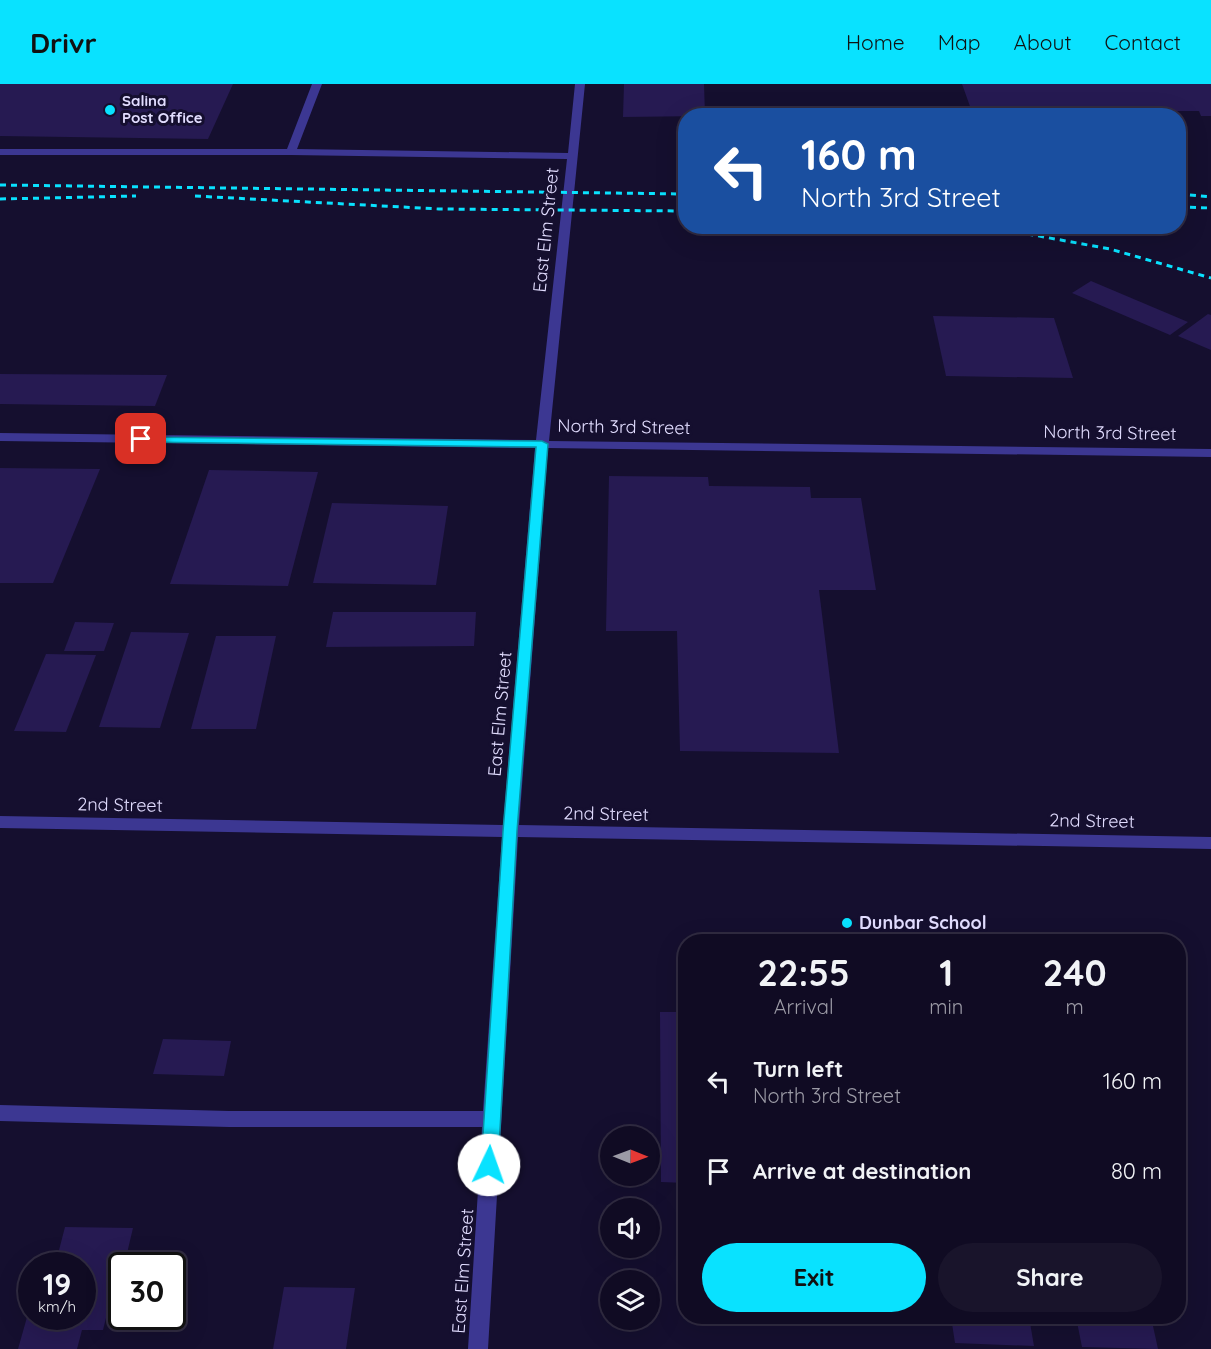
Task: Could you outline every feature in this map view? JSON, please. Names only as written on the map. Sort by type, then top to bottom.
[{"type":"street","points":[[291,152],[317,84]]},
{"type":"street","name":"East Elm Street","points":[[478,1349],[510,831],[542,444],[580,84]]},
{"type":"street","points":[[0,152],[291,152],[573,156]]},
{"type":"street","name":"North 3rd Street","points":[[0,437],[1211,453]]},
{"type":"street","name":"2nd Street","points":[[0,822],[1211,843]]},
{"type":"street","points":[[0,1113],[229,1119],[492,1119]]},
{"type":"building","name":"Salina Post Office","points":[[0,84],[233,84],[208,139],[0,136]]},
{"type":"building","points":[[624,84],[704,84],[705,108],[678,108],[678,116],[623,117]]},
{"type":"building","points":[[962,84],[1211,84],[1211,116],[1201,116],[1199,111],[1186,111],[1186,108],[971,108]]},
{"type":"building","points":[[1091,281],[1188,322],[1170,335],[1072,293]]},
{"type":"building","points":[[1208,314],[1211,315],[1211,350],[1178,336]]},
{"type":"building","points":[[933,316],[1054,318],[1073,378],[946,376]]},
{"type":"building","points":[[0,374],[167,375],[155,406],[0,404]]},
{"type":"building","points":[[0,468],[100,469],[53,583],[0,583]]},
{"type":"building","points":[[209,470],[318,472],[288,586],[170,584]]},
{"type":"building","points":[[609,476],[708,477],[709,486],[810,487],[811,498],[861,498],[876,590],[819,590],[839,753],[680,751],[677,631],[606,631]]},
{"type":"building","points":[[332,503],[448,506],[436,585],[313,583]]},
{"type":"building","points":[[333,612],[476,612],[474,646],[326,647]]},
{"type":"building","points":[[75,622],[114,623],[104,651],[64,651]]},
{"type":"building","points":[[131,632],[189,633],[160,728],[99,727]]},
{"type":"building","points":[[216,636],[276,636],[256,729],[191,729]]},
{"type":"building","points":[[46,654],[96,655],[66,732],[14,731]]},
{"type":"building","points":[[660,1012],[678,1012],[678,1183],[661,1182]]},
{"type":"building","points":[[163,1039],[231,1041],[224,1076],[153,1074]]},
{"type":"building","points":[[65,1227],[133,1228],[127,1252],[108,1252],[108,1310],[103,1330],[96,1330],[96,1252],[59,1252]]},
{"type":"building","points":[[284,1287],[355,1288],[346,1349],[273,1349]]},
{"type":"building","points":[[952,1324],[1030,1324],[1034,1346],[955,1343]]},
{"type":"building","points":[[1077,1324],[1153,1324],[1158,1349],[1082,1347]]},
{"type":"building","points":[[23,1330],[82,1330],[77,1349],[18,1349]]},
{"type":"railway","points":[[0,185],[678,194]]},
{"type":"railway","points":[[1186,195],[1211,197]]},
{"type":"railway","points":[[0,199],[136,196]]},
{"type":"railway","points":[[195,196],[439,209],[678,211]]},
{"type":"railway","points":[[1186,207],[1211,208]]},
{"type":"railway","points":[[1028,234],[1110,249],[1211,278]]},
{"type":"place","name":"Salina Post Office","points":[[110,110]]},
{"type":"place","name":"Dunbar School","points":[[847,923]]},
{"type":"route","points":[[141,439],[542,444],[510,831],[489,1165]]}]
